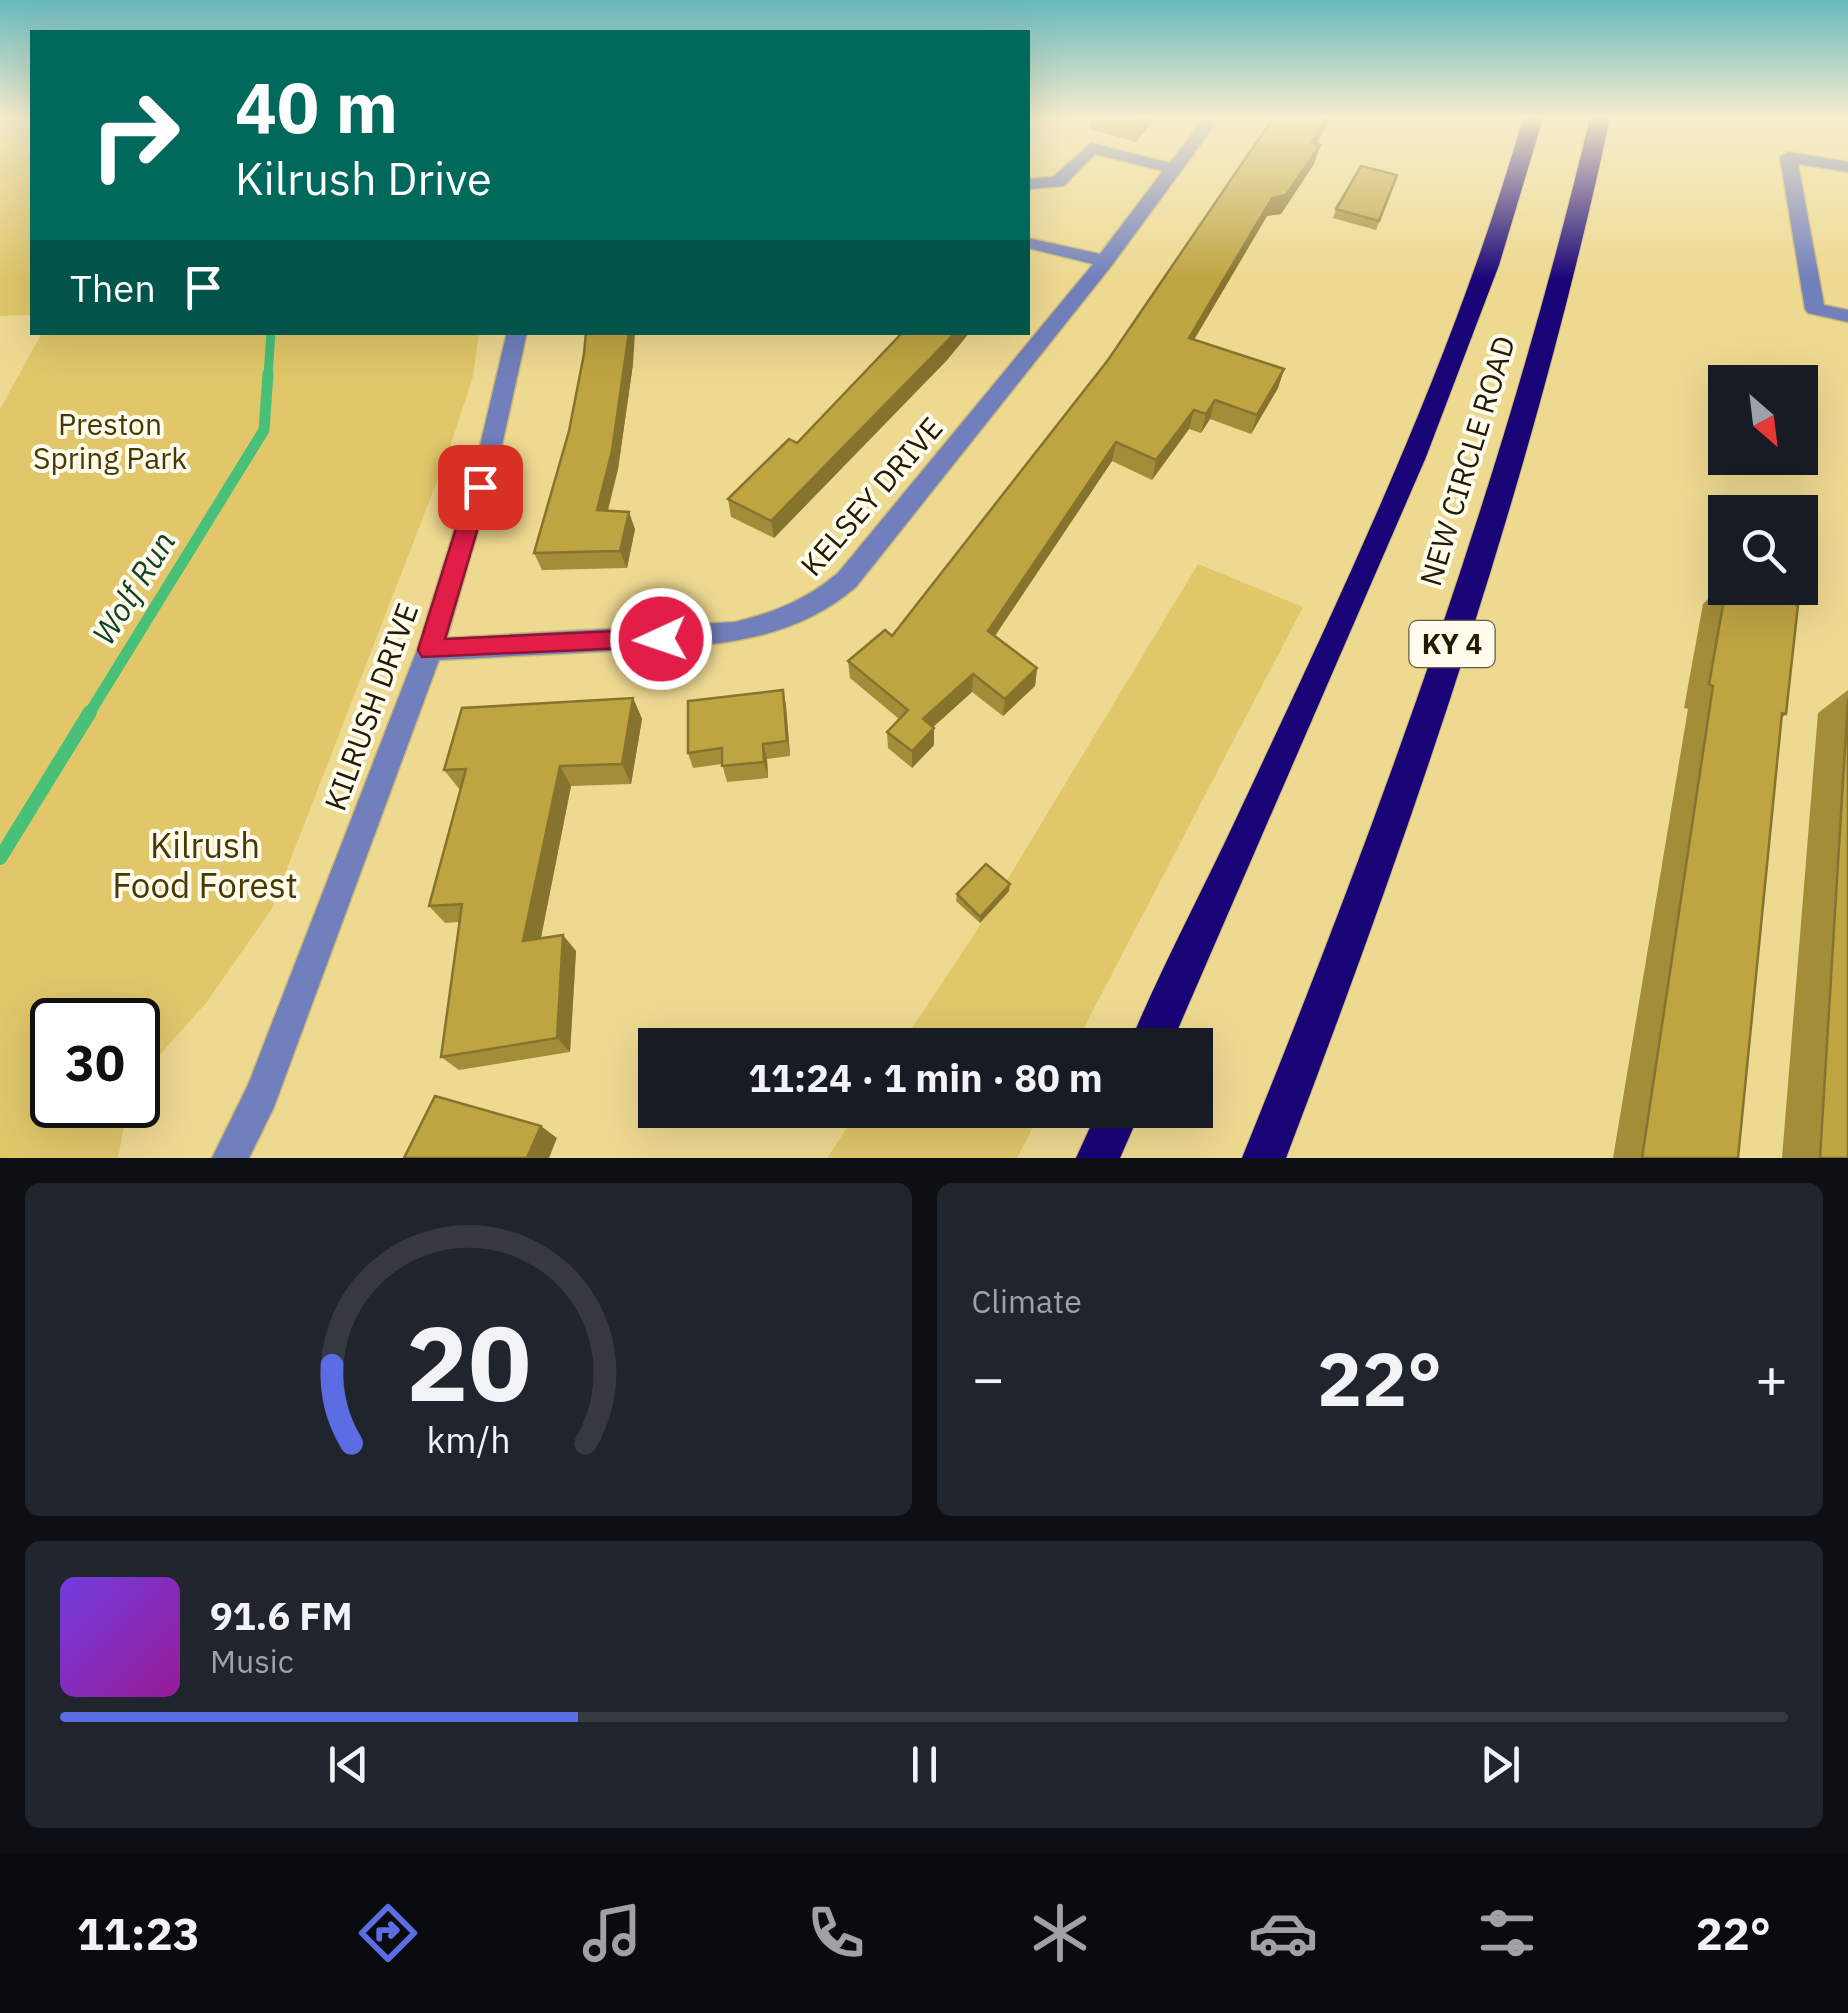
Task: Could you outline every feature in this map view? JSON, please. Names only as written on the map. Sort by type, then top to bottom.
[{"type":"highway","name":"NEW CIRCLE ROAD","points":[[1158,1028],[1324,665],[1424,430],[1516,172]]},
{"type":"highway","name":"NEW CIRCLE ROAD","points":[[1264,1158],[1346,952],[1484,552],[1558,301],[1588,172]]},
{"type":"highway","points":[[1098,1158],[1112,1128]]},
{"type":"street","points":[[1030,184],[1058,182],[1068,172]]},
{"type":"street","name":"KELSEY DRIVE","points":[[430,650],[735,633],[782,620],[821,602],[847,580],[904,514],[1172,172]]},
{"type":"street","points":[[1791,172],[1815,309],[1848,316]]},
{"type":"street","points":[[1030,243],[1105,261]]},
{"type":"street","name":"KILRUSH DRIVE","points":[[230,1158],[262,1095],[430,650],[489,454],[517,335]]},
{"type":"green space","points":[[0,172],[30,172],[30,315],[0,316]]},
{"type":"green space","points":[[41,335],[479,335],[473,376],[448,453],[271,910],[206,1003],[160,1054],[160,998],[30,998],[30,1128],[124,1128],[118,1158],[0,1158],[0,409]]},
{"type":"green space","points":[[1198,564],[1303,607],[1084,1028],[912,1028],[977,930]]},
{"type":"green space","points":[[847,1128],[1033,1128],[1017,1158],[827,1158]]},
{"type":"building","points":[[1236,172],[1302,172],[1286,195],[1272,198],[1189,338],[1284,369],[1257,415],[1215,400],[1206,414],[1194,410],[1156,460],[1116,442],[988,631],[1037,668],[1005,699],[973,674],[923,719],[934,728],[912,751],[887,732],[908,710],[848,661],[885,630],[892,636],[1108,360]]},
{"type":"building","points":[[1357,172],[1397,175],[1379,221],[1336,209]]},
{"type":"building","points":[[586,335],[629,335],[612,451],[597,510],[629,512],[620,551],[534,553],[569,431]]},
{"type":"building","points":[[900,335],[953,335],[771,521],[728,499],[789,439],[797,443]]},
{"type":"building","points":[[1723,605],[1798,605],[1786,714],[1782,713],[1738,1158],[1642,1158],[1713,686],[1709,684]]},
{"type":"building","points":[[783,690],[787,741],[763,744],[764,762],[722,766],[722,748],[688,753],[688,701]]},
{"type":"building","points":[[633,698],[622,764],[560,766],[523,941],[563,935],[557,1038],[441,1057],[462,904],[429,906],[466,769],[444,770],[462,708]]},
{"type":"building","points":[[1848,699],[1848,1158],[1820,1158]]},
{"type":"building","points":[[986,864],[1010,884],[980,917],[957,894]]},
{"type":"building","points":[[435,1096],[541,1126],[527,1158],[404,1158]]},
{"type":"waterway","name":"Wolf Run","points":[[268,376],[271,335]]},
{"type":"waterway","name":"Wolf Run","points":[[89,714],[264,430],[268,374]]},
{"type":"waterway","name":"Wolf Run","points":[[0,858],[90,712]]},
{"type":"route","points":[[480,487],[430,650],[661,639]]},
{"type":"park label","name":"Preston Spring Park","points":[[110,442]]},
{"type":"park label","name":"Kilrush Food Forest","points":[[205,866]]}]
